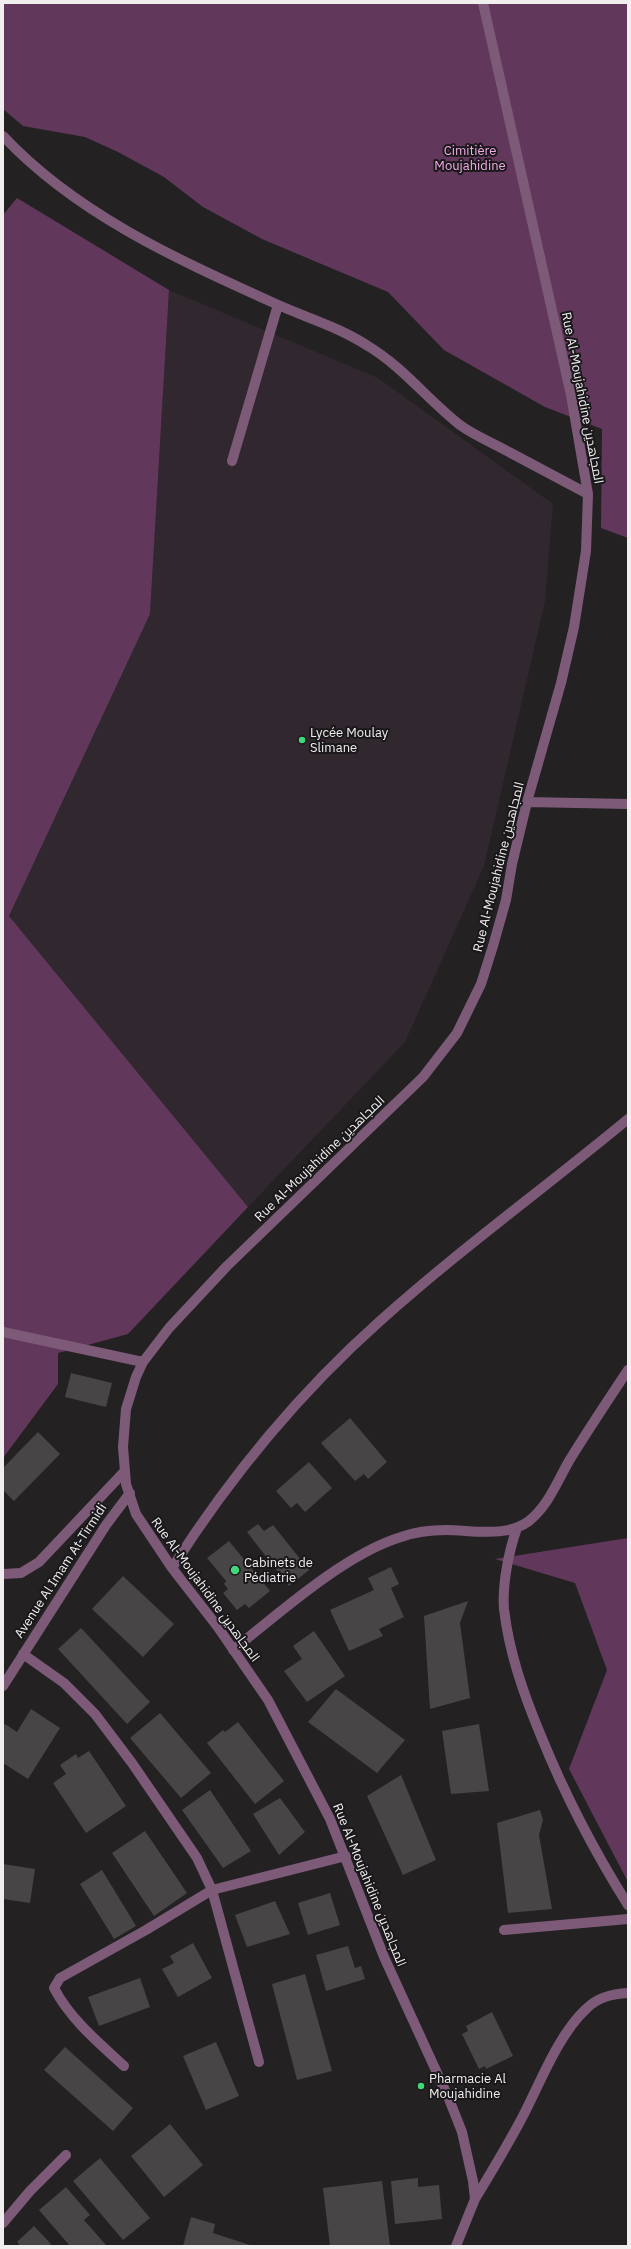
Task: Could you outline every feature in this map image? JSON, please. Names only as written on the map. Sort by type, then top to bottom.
[{"type":"street","name":"Rue Al-Moujahidine المجاهدين","points":[[456,2246],[475,2199],[473,2181],[462,2132],[449,2099],[384,1957],[330,1818],[268,1700],[218,1626],[172,1568],[136,1514],[124,1472],[123,1428],[130,1392],[143,1362],[185,1309],[418,1082],[442,1056],[458,1034],[481,984],[493,946],[506,900],[512,864],[527,802],[561,683],[574,627],[586,551],[588,494],[571,396],[483,3]]},
{"type":"street","points":[[3,136],[46,175],[80,201],[114,224],[182,260],[278,305],[316,319],[368,346],[406,374],[460,425],[588,494]]},
{"type":"street","points":[[232,461],[278,305]]},
{"type":"street","points":[[527,802],[628,804]]},
{"type":"street","points":[[172,1568],[222,1493],[242,1466],[265,1438],[332,1367],[406,1298],[628,1119]]},
{"type":"street","points":[[3,1332],[143,1362]]},
{"type":"street","points":[[234,1650],[319,1583],[364,1554],[401,1537],[432,1531],[500,1531],[517,1528],[537,1514],[547,1501],[569,1461],[628,1370]]},
{"type":"street","points":[[3,1574],[22,1573],[39,1562],[124,1472]]},
{"type":"street","name":"Avenue Al Imam At-Tirmidi","points":[[3,1686],[102,1530],[130,1493]]},
{"type":"street","points":[[517,1528],[511,1545],[504,1608],[522,1689],[561,1785],[585,1833],[628,1905]]},
{"type":"street","points":[[23,1654],[76,1694],[108,1730],[197,1858],[212,1890],[259,2062]]},
{"type":"street","points":[[124,2066],[75,2017],[54,1988],[56,1982],[73,1969],[146,1930],[212,1890],[346,1856]]},
{"type":"street","points":[[504,1930],[628,1919]]},
{"type":"street","points":[[475,2199],[512,2136],[565,2034],[581,2014],[598,2000],[609,1995],[628,1993]]},
{"type":"street","points":[[3,2223],[30,2191],[66,2155]]},
{"type":"shaded area","name":"Lycée Moulay Slimane","points":[[169,290],[378,378],[553,504],[545,601],[484,866],[405,1042],[248,1207],[9,916],[150,614]]},
{"type":"green space","name":"Cimitière Moujahidine","points":[[3,3],[628,3],[628,538],[601,528],[602,429],[545,407],[444,350],[388,292],[262,239],[203,207],[164,177],[118,152],[85,137],[23,126],[3,109]]},
{"type":"green space","points":[[17,198],[169,290],[150,614],[9,916],[248,1207],[128,1334],[58,1353],[58,1384],[3,1458],[3,215]]},
{"type":"green space","points":[[628,1538],[628,1882],[569,1769],[607,1670],[575,1583],[495,1559]]},
{"type":"building","points":[[71,1373],[112,1383],[106,1407],[65,1397]]},
{"type":"building","points":[[350,1418],[387,1462],[368,1479],[364,1474],[355,1481],[321,1443]]},
{"type":"building","points":[[38,1432],[60,1454],[14,1501],[3,1490],[3,1468]]},
{"type":"building","points":[[309,1462],[332,1488],[305,1512],[297,1503],[291,1508],[276,1491]]},
{"type":"building","points":[[258,1524],[264,1531],[273,1525],[309,1570],[289,1586],[247,1532]]},
{"type":"building","name":"Cabinets de Pédiatrie","points":[[229,1541],[270,1591],[249,1608],[245,1604],[237,1610],[223,1593],[228,1589],[224,1584],[226,1581],[207,1558]]},
{"type":"building","points":[[391,1567],[399,1584],[391,1588],[404,1617],[379,1629],[383,1636],[349,1651],[330,1610],[374,1590],[368,1578]]},
{"type":"building","points":[[123,1576],[174,1624],[143,1657],[92,1609]]},
{"type":"building","points":[[468,1601],[460,1623],[470,1698],[430,1709],[424,1616]]},
{"type":"building","points":[[81,1628],[150,1702],[127,1724],[58,1649]]},
{"type":"building","points":[[314,1631],[345,1676],[307,1702],[284,1671],[302,1659],[293,1646]]},
{"type":"building","points":[[336,1689],[405,1740],[377,1773],[308,1722]]},
{"type":"building","points":[[31,1709],[60,1728],[28,1779],[3,1763],[3,1727],[5,1724],[17,1732]]},
{"type":"building","points":[[160,1713],[211,1773],[181,1798],[130,1738]]},
{"type":"building","points":[[238,1722],[284,1781],[255,1804],[207,1743],[223,1730],[225,1732]]},
{"type":"building","points":[[479,1724],[489,1791],[451,1794],[442,1731]]},
{"type":"building","points":[[89,1751],[126,1806],[86,1833],[53,1783],[66,1774],[60,1765],[76,1754],[78,1758]]},
{"type":"building","points":[[401,1775],[436,1860],[403,1875],[367,1796]]},
{"type":"building","points":[[210,1790],[251,1851],[223,1868],[182,1810]]},
{"type":"building","points":[[280,1798],[305,1832],[279,1855],[253,1814]]},
{"type":"building","points":[[540,1810],[543,1820],[539,1835],[552,1909],[508,1913],[497,1823]]},
{"type":"building","points":[[145,1831],[187,1893],[154,1916],[112,1853]]},
{"type":"building","points":[[3,1864],[35,1869],[30,1903],[3,1899]]},
{"type":"building","points":[[102,1870],[136,1926],[114,1939],[80,1884]]},
{"type":"building","points":[[330,1893],[340,1925],[308,1935],[298,1903]]},
{"type":"building","points":[[275,1901],[290,1934],[247,1947],[235,1915]]},
{"type":"building","points":[[193,1943],[212,1978],[178,1997],[162,1969],[174,1963],[170,1956]]},
{"type":"building","points":[[348,1946],[355,1968],[361,1966],[365,1979],[326,1991],[316,1955]]},
{"type":"building","points":[[305,1974],[332,2071],[297,2080],[272,1984]]},
{"type":"building","points":[[140,1978],[150,2007],[99,2026],[88,1997]]},
{"type":"building","points":[[492,2012],[513,2056],[486,2069],[485,2066],[479,2069],[462,2034],[468,2031],[466,2026]]},
{"type":"building","points":[[216,2042],[239,2096],[206,2110],[183,2056]]},
{"type":"building","points":[[65,2047],[133,2108],[113,2131],[44,2070]]},
{"type":"building","points":[[170,2124],[203,2165],[164,2197],[131,2156]]},
{"type":"building","points":[[100,2158],[150,2218],[123,2240],[73,2181]]},
{"type":"building","points":[[418,2178],[418,2187],[439,2185],[442,2219],[395,2224],[391,2181]]},
{"type":"building","points":[[382,2181],[390,2246],[330,2246],[323,2188]]},
{"type":"building","points":[[66,2187],[90,2215],[84,2220],[106,2245],[70,2246],[39,2210]]},
{"type":"building","points":[[191,2217],[215,2224],[213,2233],[253,2246],[183,2246]]},
{"type":"building","points":[[34,2226],[51,2244],[49,2246],[18,2246],[19,2244],[17,2242]]},
{"type":"place","name":"Lycée Moulay Slimane","points":[[302,740]]},
{"type":"place","name":"Cabinets de Pédiatrie","points":[[235,1570]]},
{"type":"place","name":"Pharmacie Al Moujahidine","points":[[421,2086]]}]
